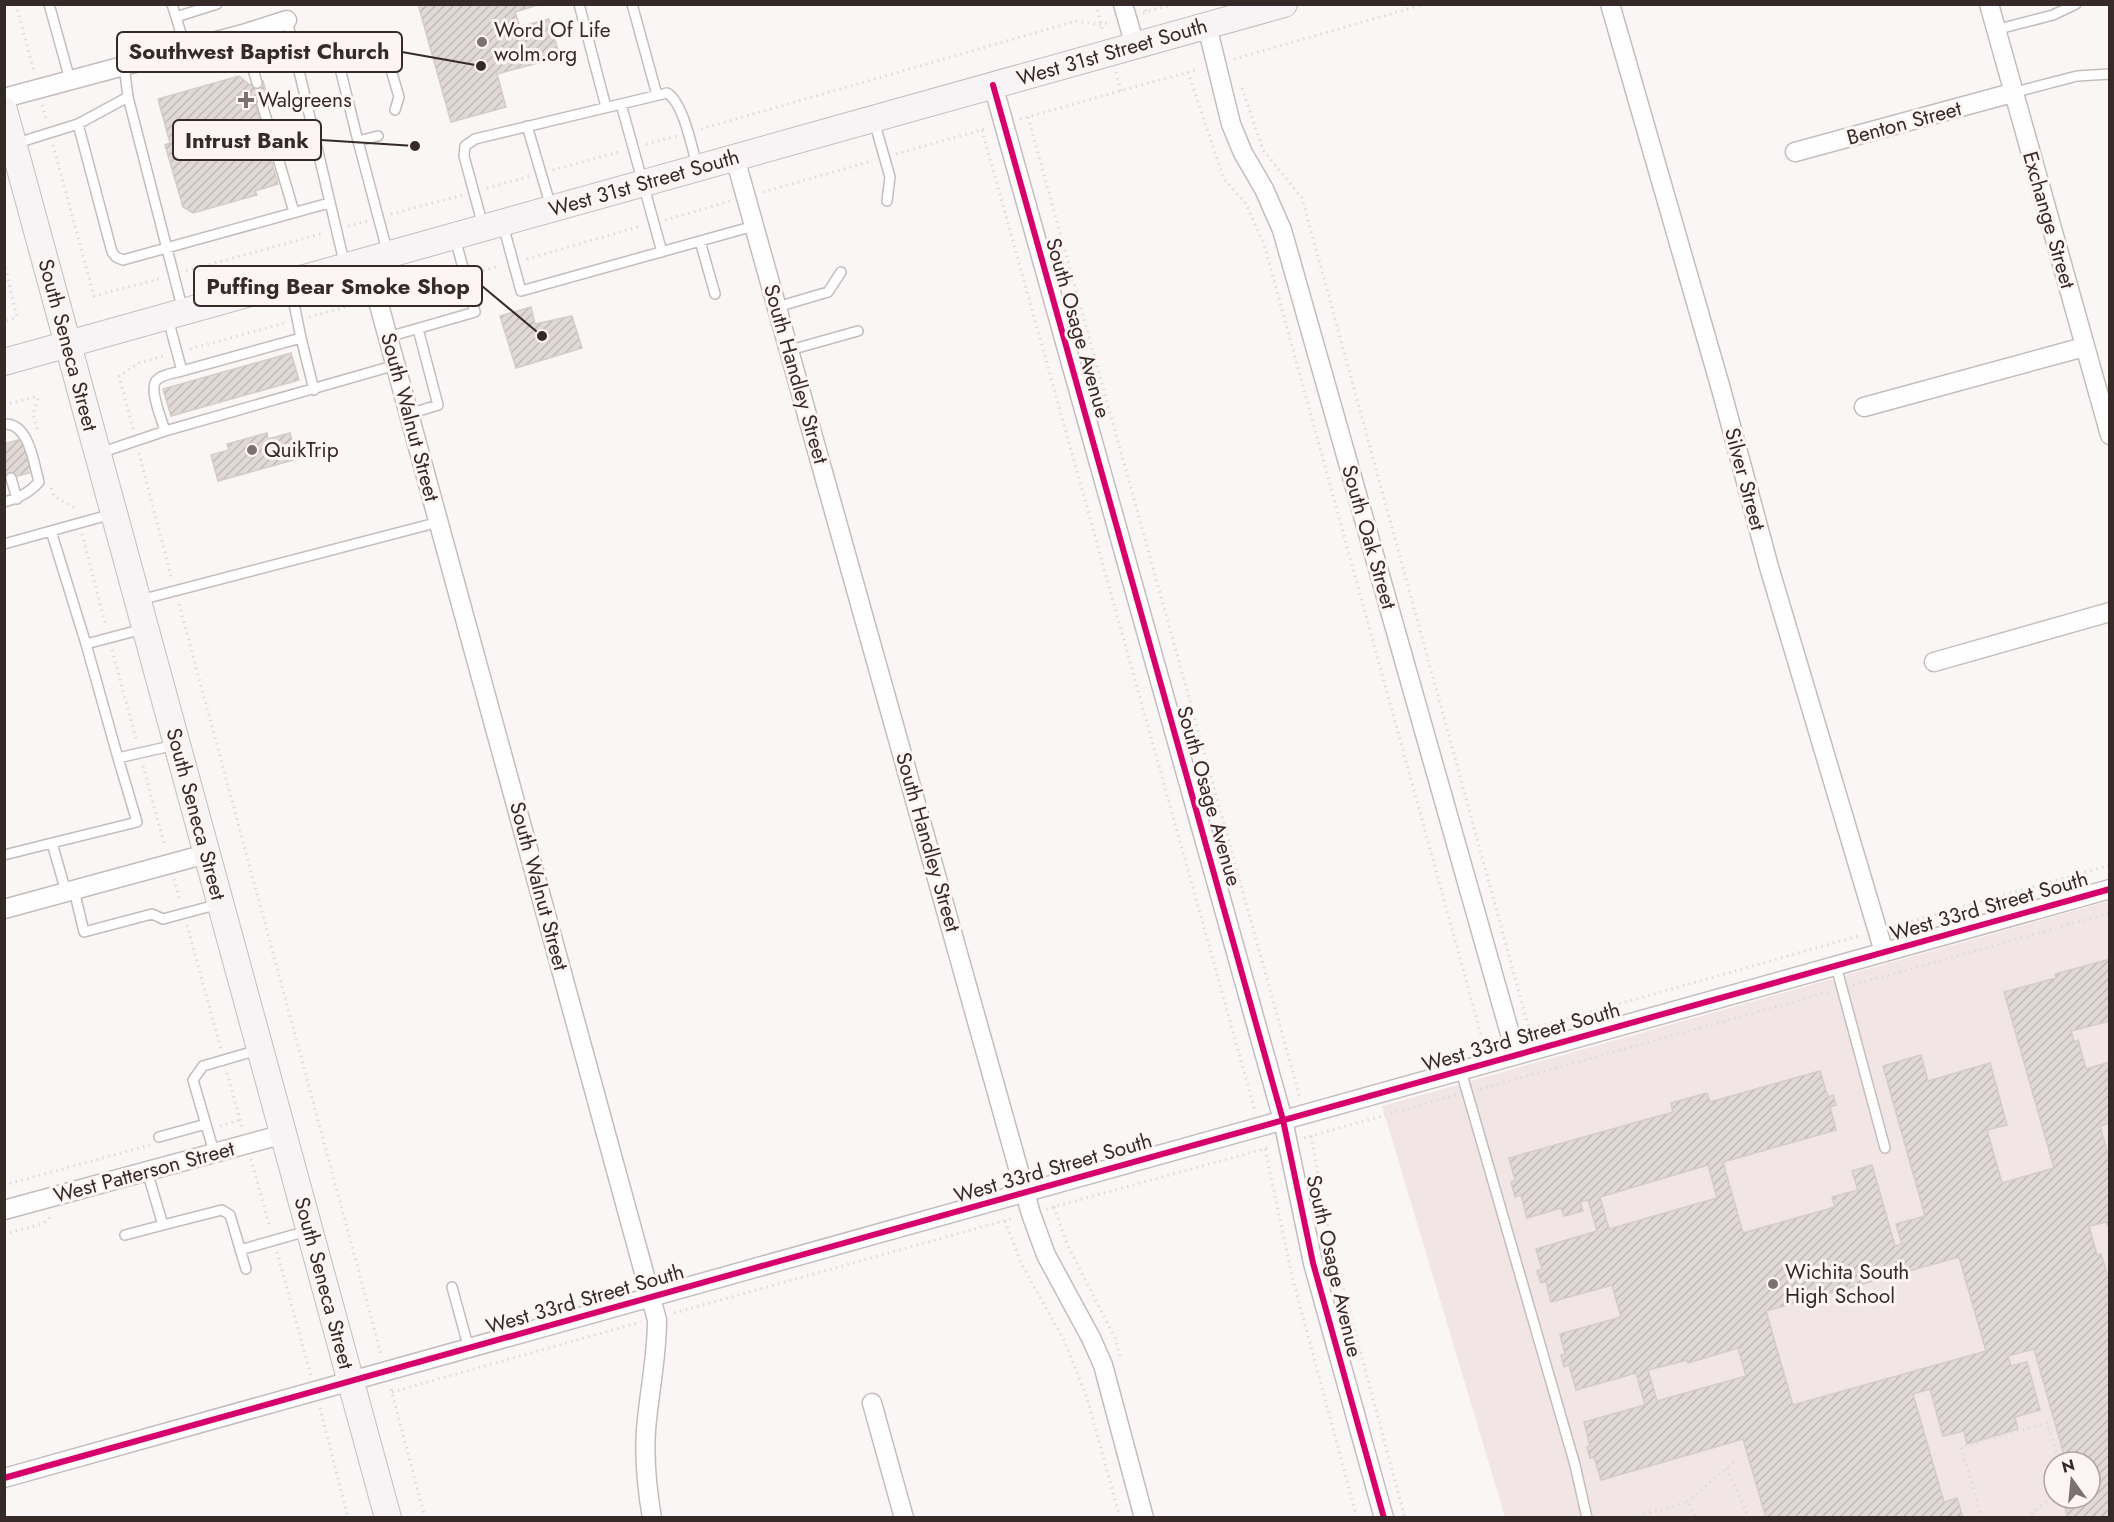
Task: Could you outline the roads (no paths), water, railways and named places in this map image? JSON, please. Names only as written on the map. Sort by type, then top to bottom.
[{"type":"street","name":"West 31st Street South","points":[[4,362],[1284,4]]},
{"type":"street","name":"Silver Street","points":[[1610,4],[1721,389],[1769,567],[1884,952]]},
{"type":"street","name":"Exchange Street","points":[[1989,4],[2109,435]]},
{"type":"street","points":[[1125,11],[1135,46]]},
{"type":"street","points":[[4,98],[186,50],[287,20]]},
{"type":"street","name":"South Oak Street","points":[[1207,26],[1228,113],[1236,136],[1264,189],[1282,230],[1516,1055]]},
{"type":"street","name":"South Osage Avenue","points":[[993,85],[1283,1120],[1313,1263],[1384,1518]]},
{"type":"street","name":"Benton Street","points":[[1795,152],[2012,93]]},
{"type":"street","name":"South Seneca Street","points":[[4,110],[388,1518]]},
{"type":"street","name":"South Handley Street","points":[[735,158],[1031,1214],[1046,1256],[1091,1338],[1102,1365],[1144,1518]]},
{"type":"street","name":"South Walnut Street","points":[[367,261],[657,1318],[657,1350],[646,1431],[647,1477],[652,1518]]},
{"type":"street","points":[[1864,407],[2084,347]]},
{"type":"street","points":[[1934,662],[2109,612]]},
{"type":"street","points":[[4,909],[206,854]]},
{"type":"street","name":"West 33rd Street South","points":[[4,1478],[2109,889]]},
{"type":"street","name":"West Patterson Street","points":[[4,1210],[284,1134]]},
{"type":"street","points":[[872,1403],[904,1518]]},
{"type":"lane","points":[[49,4],[70,81]]},
{"type":"lane","points":[[172,4],[186,50]]},
{"type":"lane","points":[[176,17],[217,4]]},
{"type":"lane","points":[[579,4],[606,107]]},
{"type":"lane","points":[[632,4],[657,95]]},
{"type":"lane","points":[[1995,30],[2053,15],[2076,4]]},
{"type":"lane","points":[[287,20],[335,230],[367,261],[380,218],[336,52]]},
{"type":"lane","points":[[243,34],[257,83]]},
{"type":"lane","points":[[297,62],[372,43],[385,54],[399,97],[395,110]]},
{"type":"lane","points":[[124,66],[128,98],[173,274],[177,352],[182,371]]},
{"type":"lane","points":[[2012,93],[2077,76],[2109,74]]},
{"type":"lane","points":[[698,168],[678,104],[671,94],[667,93],[475,139],[465,146],[464,156],[474,192],[513,263],[521,291],[754,226]]},
{"type":"lane","points":[[14,145],[78,124],[128,98]]},
{"type":"lane","points":[[262,104],[294,212]]},
{"type":"lane","points":[[621,104],[662,252]]},
{"type":"lane","points":[[873,119],[890,177],[886,201]]},
{"type":"lane","points":[[78,124],[112,252],[123,260],[330,203]]},
{"type":"lane","points":[[527,126],[552,209]]},
{"type":"lane","points":[[358,141],[378,136]]},
{"type":"lane","points":[[388,338],[475,312],[455,236]]},
{"type":"lane","points":[[700,241],[715,294]]},
{"type":"lane","points":[[777,307],[828,292],[841,272]]},
{"type":"lane","points":[[289,282],[314,390]]},
{"type":"lane","points":[[409,414],[438,405],[418,329]]},
{"type":"lane","points":[[790,350],[858,332]]},
{"type":"lane","points":[[165,431],[153,391],[154,383],[159,378],[301,338]]},
{"type":"lane","points":[[98,454],[165,431],[396,365]]},
{"type":"lane","points":[[4,424],[8,423],[18,428],[25,435],[39,482],[30,492],[17,499],[4,502]]},
{"type":"lane","points":[[11,478],[17,499]]},
{"type":"lane","points":[[4,544],[114,514]]},
{"type":"lane","points":[[138,600],[439,522]]},
{"type":"lane","points":[[4,855],[137,822],[51,531]]},
{"type":"lane","points":[[86,644],[146,628]]},
{"type":"lane","points":[[118,758],[177,745]]},
{"type":"lane","points":[[52,843],[84,932],[152,914],[163,919],[220,903]]},
{"type":"lane","points":[[1836,966],[1885,1148]]},
{"type":"lane","points":[[214,1152],[193,1080],[203,1066],[260,1050]]},
{"type":"lane","points":[[1461,1071],[1575,1465],[1587,1518]]},
{"type":"lane","points":[[159,1137],[207,1127]]},
{"type":"lane","points":[[147,1171],[163,1225]]},
{"type":"lane","points":[[124,1235],[222,1210],[230,1215],[246,1269]]},
{"type":"lane","points":[[240,1250],[310,1230]]},
{"type":"lane","points":[[452,1287],[469,1349]]},
{"type":"place","name":"Word Of Life wolm.org","points":[[482,42]]},
{"type":"place","name":"Southwest Baptist Church","points":[[481,66]]},
{"type":"place","name":"Walgreens","points":[[246,100]]},
{"type":"place","name":"Intrust Bank","points":[[415,146]]},
{"type":"place","name":"Puffing Bear Smoke Shop","points":[[542,336]]},
{"type":"place","name":"QuikTrip","points":[[252,450]]},
{"type":"place","name":"Wichita South High School","points":[[1773,1284]]}]
